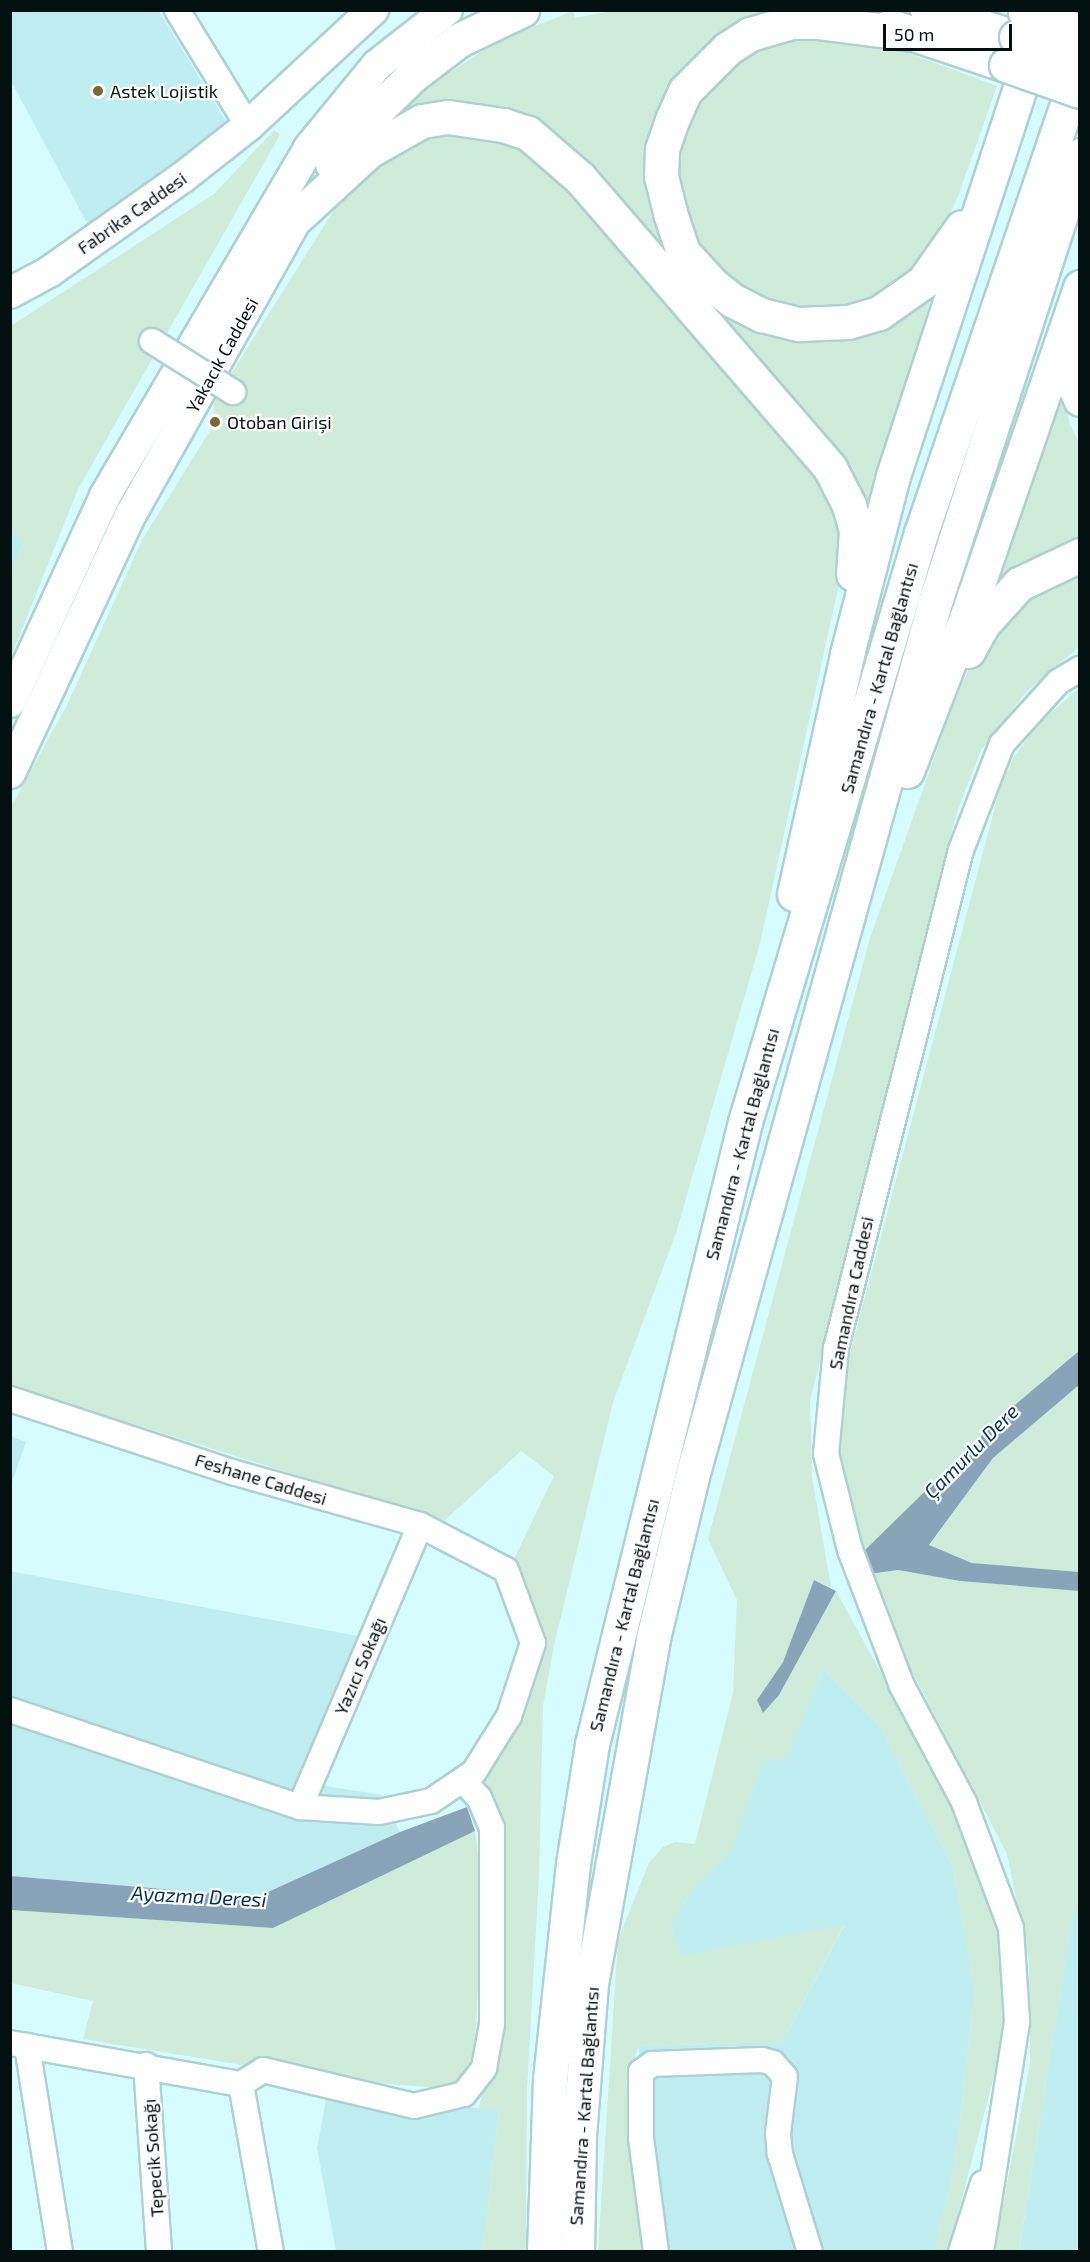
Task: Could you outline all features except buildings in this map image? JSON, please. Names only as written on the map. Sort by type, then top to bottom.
[{"type":"highway","name":"Yakacık Caddesi","points":[[298,216],[356,133],[413,75],[459,40],[522,10]]},
{"type":"highway","points":[[849,10],[919,22]]},
{"type":"highway","points":[[995,164],[945,255],[923,282],[879,313],[826,325],[799,324],[762,315],[732,300],[683,252],[661,176],[662,149],[685,91],[705,69],[750,34],[792,22],[1022,24],[1080,31]]},
{"type":"highway","points":[[1022,24],[1080,60]]},
{"type":"highway","points":[[1022,24],[1080,91]]},
{"type":"highway","points":[[745,1122],[847,654],[893,476],[995,164],[1022,24]]},
{"type":"highway","name":"Samandıra - Kartal Bağlantısı","points":[[544,2252],[550,2079],[573,1864],[592,1744],[745,1122],[921,533],[1080,67]]},
{"type":"highway","points":[[298,216],[369,151],[422,122],[448,117],[503,125],[528,133],[555,153],[831,468],[849,505],[856,531],[847,654]]},
{"type":"highway","name":"Samandıra - Kartal Bağlantısı","points":[[576,2252],[579,2136],[591,1984],[653,1638],[694,1469],[799,1083],[935,602],[1080,155]]},
{"type":"highway","points":[[799,1083],[912,758],[968,613],[1080,287]]},
{"type":"highway","points":[[1080,325],[1075,387],[1080,399]]},
{"type":"highway","points":[[912,758],[983,624],[1019,584],[1080,555]]},
{"type":"main road","name":"Fabrika Caddesi","points":[[10,293],[49,272],[248,126],[364,18],[382,10]]},
{"type":"main road","name":"Yakacık Caddesi","points":[[10,702],[105,495],[309,148],[377,64],[447,10]]},
{"type":"main road","name":"Yakacık Caddesi","points":[[10,773],[131,514],[298,216]]},
{"type":"street","points":[[177,10],[248,126]]},
{"type":"street","points":[[152,341],[233,392]]},
{"type":"street","name":"Samandıra Caddesi","points":[[996,2147],[1017,2021],[1011,1928],[964,1802],[902,1686],[850,1550],[825,1454],[839,1336],[961,850],[1002,744],[1058,682],[1080,669]]},
{"type":"street","name":"Feshane Caddesi","points":[[10,1399],[232,1472],[420,1525],[506,1570],[533,1643],[509,1716],[474,1773],[463,1780]]},
{"type":"street","name":"Yazıcı Sokağı","points":[[300,1807],[420,1525]]},
{"type":"street","points":[[10,1710],[300,1807],[378,1812],[431,1801],[463,1780],[479,1798],[492,1828],[492,2024],[484,2068],[474,2085],[464,2094],[414,2106],[263,2070],[241,2084],[146,2065],[19,2045],[60,2252]]},
{"type":"street","points":[[656,2252],[642,2138],[641,2072],[652,2064],[762,2060],[773,2063],[785,2078],[778,2133],[780,2154],[810,2252]]},
{"type":"street","name":"Tepecik Sokağı","points":[[146,2065],[159,2252]]},
{"type":"street","points":[[241,2084],[271,2252]]},
{"type":"street","points":[[961,2252],[996,2147]]},
{"type":"street","points":[[981,2252],[996,2147]]},
{"type":"shaded area","points":[[10,11],[159,11],[228,125],[88,225],[11,81]]},
{"type":"shaded area","points":[[11,526],[23,544],[11,575]]},
{"type":"shaded area","points":[[11,1436],[26,1442],[11,1485]]},
{"type":"shaded area","points":[[10,1571],[369,1638],[308,1783],[382,1795],[400,1832],[257,1897],[11,1876]]},
{"type":"shaded area","points":[[823,1669],[879,1725],[952,1864],[975,1988],[955,2162],[935,2251],[657,2251],[639,2144],[639,2046],[782,2042],[844,1926],[683,1957],[670,1925],[692,1891],[731,1849],[764,1757],[785,1760]]},
{"type":"shaded area","points":[[1074,1908],[1079,1909],[1079,2251],[1019,2252]]},
{"type":"shaded area","points":[[326,2099],[499,2109],[483,2251],[336,2251],[317,2148]]},
{"type":"green space","points":[[616,10],[785,10],[677,95],[675,263],[602,181],[549,131],[396,120],[430,85],[502,39],[573,11],[575,18]]},
{"type":"green space","points":[[815,35],[889,46],[997,86],[958,196],[934,247],[909,277],[880,297],[814,314],[763,303],[709,267],[686,220],[678,191],[680,155],[691,121],[706,95],[729,69],[751,53],[785,40]]},
{"type":"green space","points":[[274,130],[280,135],[78,489],[11,657],[11,575],[23,544],[11,526],[11,326],[214,194]]},
{"type":"green space","points":[[482,131],[543,159],[785,428],[837,511],[841,575],[760,943],[676,1233],[613,1402],[554,1645],[543,1706],[539,1875],[527,2090],[526,2251],[483,2251],[499,2109],[478,2109],[498,2041],[502,1833],[479,1776],[541,1639],[513,1561],[554,1476],[521,1451],[444,1521],[130,1423],[11,1390],[10,809],[67,705],[142,540],[213,426],[214,401],[356,175],[417,135]]},
{"type":"green space","points":[[930,301],[867,524],[853,475],[819,427],[710,304],[740,324],[800,343],[839,342],[881,331]]},
{"type":"green space","points":[[1060,388],[1070,424],[1079,443],[1079,540],[992,595]]},
{"type":"green space","points":[[1079,569],[1079,647],[1026,692],[981,750],[956,815],[810,1401],[812,1477],[831,1587],[814,1580],[783,1662],[757,1700],[779,1695],[836,1591],[976,1845],[997,1922],[1006,2031],[948,2251],[935,2251],[955,2162],[975,1989],[952,1864],[879,1725],[823,1669],[785,1761],[764,1758],[732,1849],[692,1891],[670,1925],[683,1956],[844,1925],[782,2042],[639,2046],[626,2081],[642,2251],[598,2252],[618,1940],[649,1863],[663,1847],[675,1842],[695,1844],[733,1693],[737,1600],[708,1539],[870,938],[952,708],[983,635],[1019,600]]},
{"type":"green space","points":[[1079,688],[1079,1351],[1004,1415],[865,1550],[841,1474],[839,1436],[848,1361],[1000,788],[1014,757],[1038,724]]},
{"type":"green space","points":[[1079,1385],[1079,1572],[972,1563],[929,1546],[993,1458]]},
{"type":"green space","points":[[898,1570],[960,1581],[1079,1591],[1079,1909],[1074,1909],[1019,2251],[994,2251],[1030,2064],[1029,1960],[1007,1854],[862,1575]]},
{"type":"green space","points":[[475,1831],[483,1894],[474,2064],[452,2089],[327,2079],[83,2039],[93,2001],[11,1983],[10,1910],[273,1928]]},
{"type":"water","name":"Çamurlu Dere","points":[[1079,1351],[1079,1385],[993,1458],[929,1545],[972,1563],[1079,1572],[1079,1591],[960,1581],[898,1570],[862,1575],[865,1550],[1003,1415]]},
{"type":"water","points":[[814,1580],[836,1591],[779,1695],[763,1713],[757,1700],[783,1662]]},
{"type":"water","name":"Ayazma Deresi","points":[[467,1807],[475,1831],[273,1928],[11,1910],[11,1876],[257,1897],[400,1832]]},
{"type":"place","name":"Astek Lojistik","points":[[98,91]]},
{"type":"place","name":"Otoban Girişi","points":[[215,422]]}]
